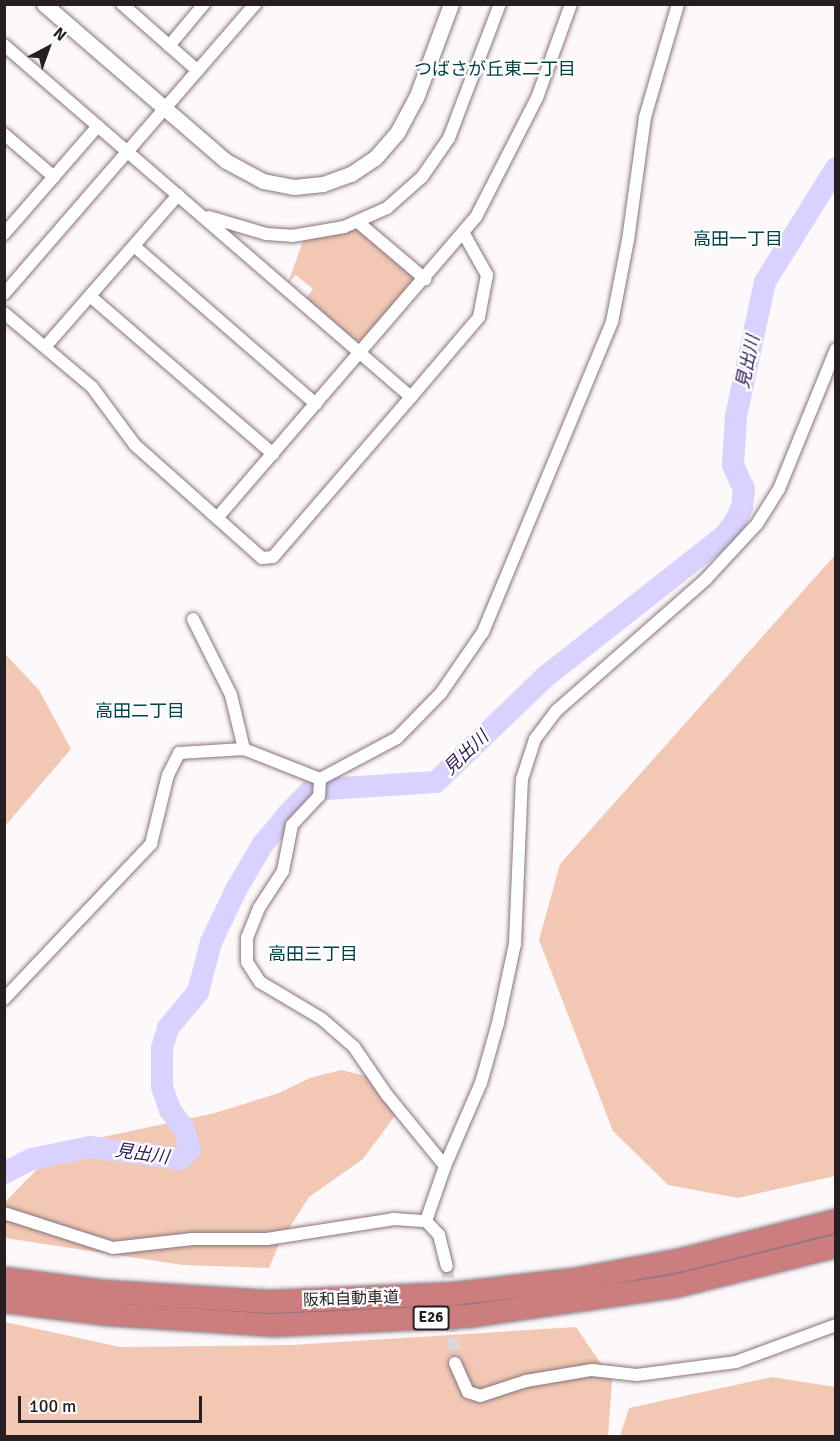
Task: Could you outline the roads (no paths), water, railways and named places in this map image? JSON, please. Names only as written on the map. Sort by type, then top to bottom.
[{"type":"highway","name":"阪和自動車道","points":[[13,1292],[117,1293],[270,1302],[453,1294],[574,1280],[671,1262],[836,1221]]},
{"type":"highway","name":"阪和自動車道","points":[[13,1292],[272,1325],[468,1316],[675,1286],[836,1246]]},
{"type":"street","points":[[44,4],[226,161],[264,181],[294,187],[323,184],[351,174],[375,158],[397,133],[416,98],[451,4]]},
{"type":"street","points":[[122,4],[198,71]]},
{"type":"street","points":[[169,45],[204,4]]},
{"type":"street","points":[[4,294],[255,4]]},
{"type":"street","points":[[197,212],[229,226],[266,234],[322,233],[359,223],[404,195],[437,158],[449,138],[500,4]]},
{"type":"street","points":[[217,518],[464,234],[537,98],[571,4]]},
{"type":"street","points":[[4,999],[151,844],[168,775],[179,753],[244,749],[320,779],[397,738],[441,693],[483,632],[612,322],[628,240],[645,117],[678,4]]},
{"type":"street","points":[[4,45],[411,397]]},
{"type":"street","points":[[6,228],[98,126]]},
{"type":"street","points":[[4,134],[54,177]]},
{"type":"street","points":[[45,347],[178,195]]},
{"type":"street","points":[[359,223],[425,279]]},
{"type":"street","points":[[4,312],[92,387],[135,445],[262,558],[273,557],[479,318],[487,275],[464,234]]},
{"type":"street","points":[[134,246],[316,404]]},
{"type":"street","points":[[90,296],[273,454]]},
{"type":"street","points":[[426,1221],[445,1166],[481,1083],[515,944],[520,882],[519,806],[522,779],[535,739],[556,711],[706,579],[757,524],[784,478],[836,349]]},
{"type":"street","points":[[193,619],[231,695],[244,749]]},
{"type":"street","points":[[320,779],[319,796],[292,825],[283,871],[260,908],[247,938],[247,962],[260,982],[322,1018],[354,1047],[387,1095],[445,1166]]},
{"type":"street","points":[[4,1213],[113,1248],[192,1239],[267,1239],[394,1219],[426,1221],[439,1235],[447,1266]]},
{"type":"street","points":[[455,1363],[456,1382],[468,1392],[480,1396],[526,1381],[592,1370],[637,1375],[705,1368],[736,1362],[836,1325]]},
{"type":"waterway","name":"見出川","points":[[4,1173],[32,1159],[90,1147],[180,1159],[190,1150],[184,1129],[170,1110],[162,1087],[162,1048],[168,1028],[198,992],[211,942],[236,890],[263,844],[287,815],[311,790],[436,782],[545,677],[724,536],[735,522],[742,507],[744,489],[733,465],[736,416],[765,282],[836,168]]},
{"type":"tunnel","points":[[447,1266],[455,1363]]},
{"type":"district","name":"つばさが丘東二丁目","points":[[495,69]]},
{"type":"district","name":"高田一丁目","points":[[738,239]]},
{"type":"district","name":"高田二丁目","points":[[140,711]]},
{"type":"district","name":"高田三丁目","points":[[313,954]]}]
